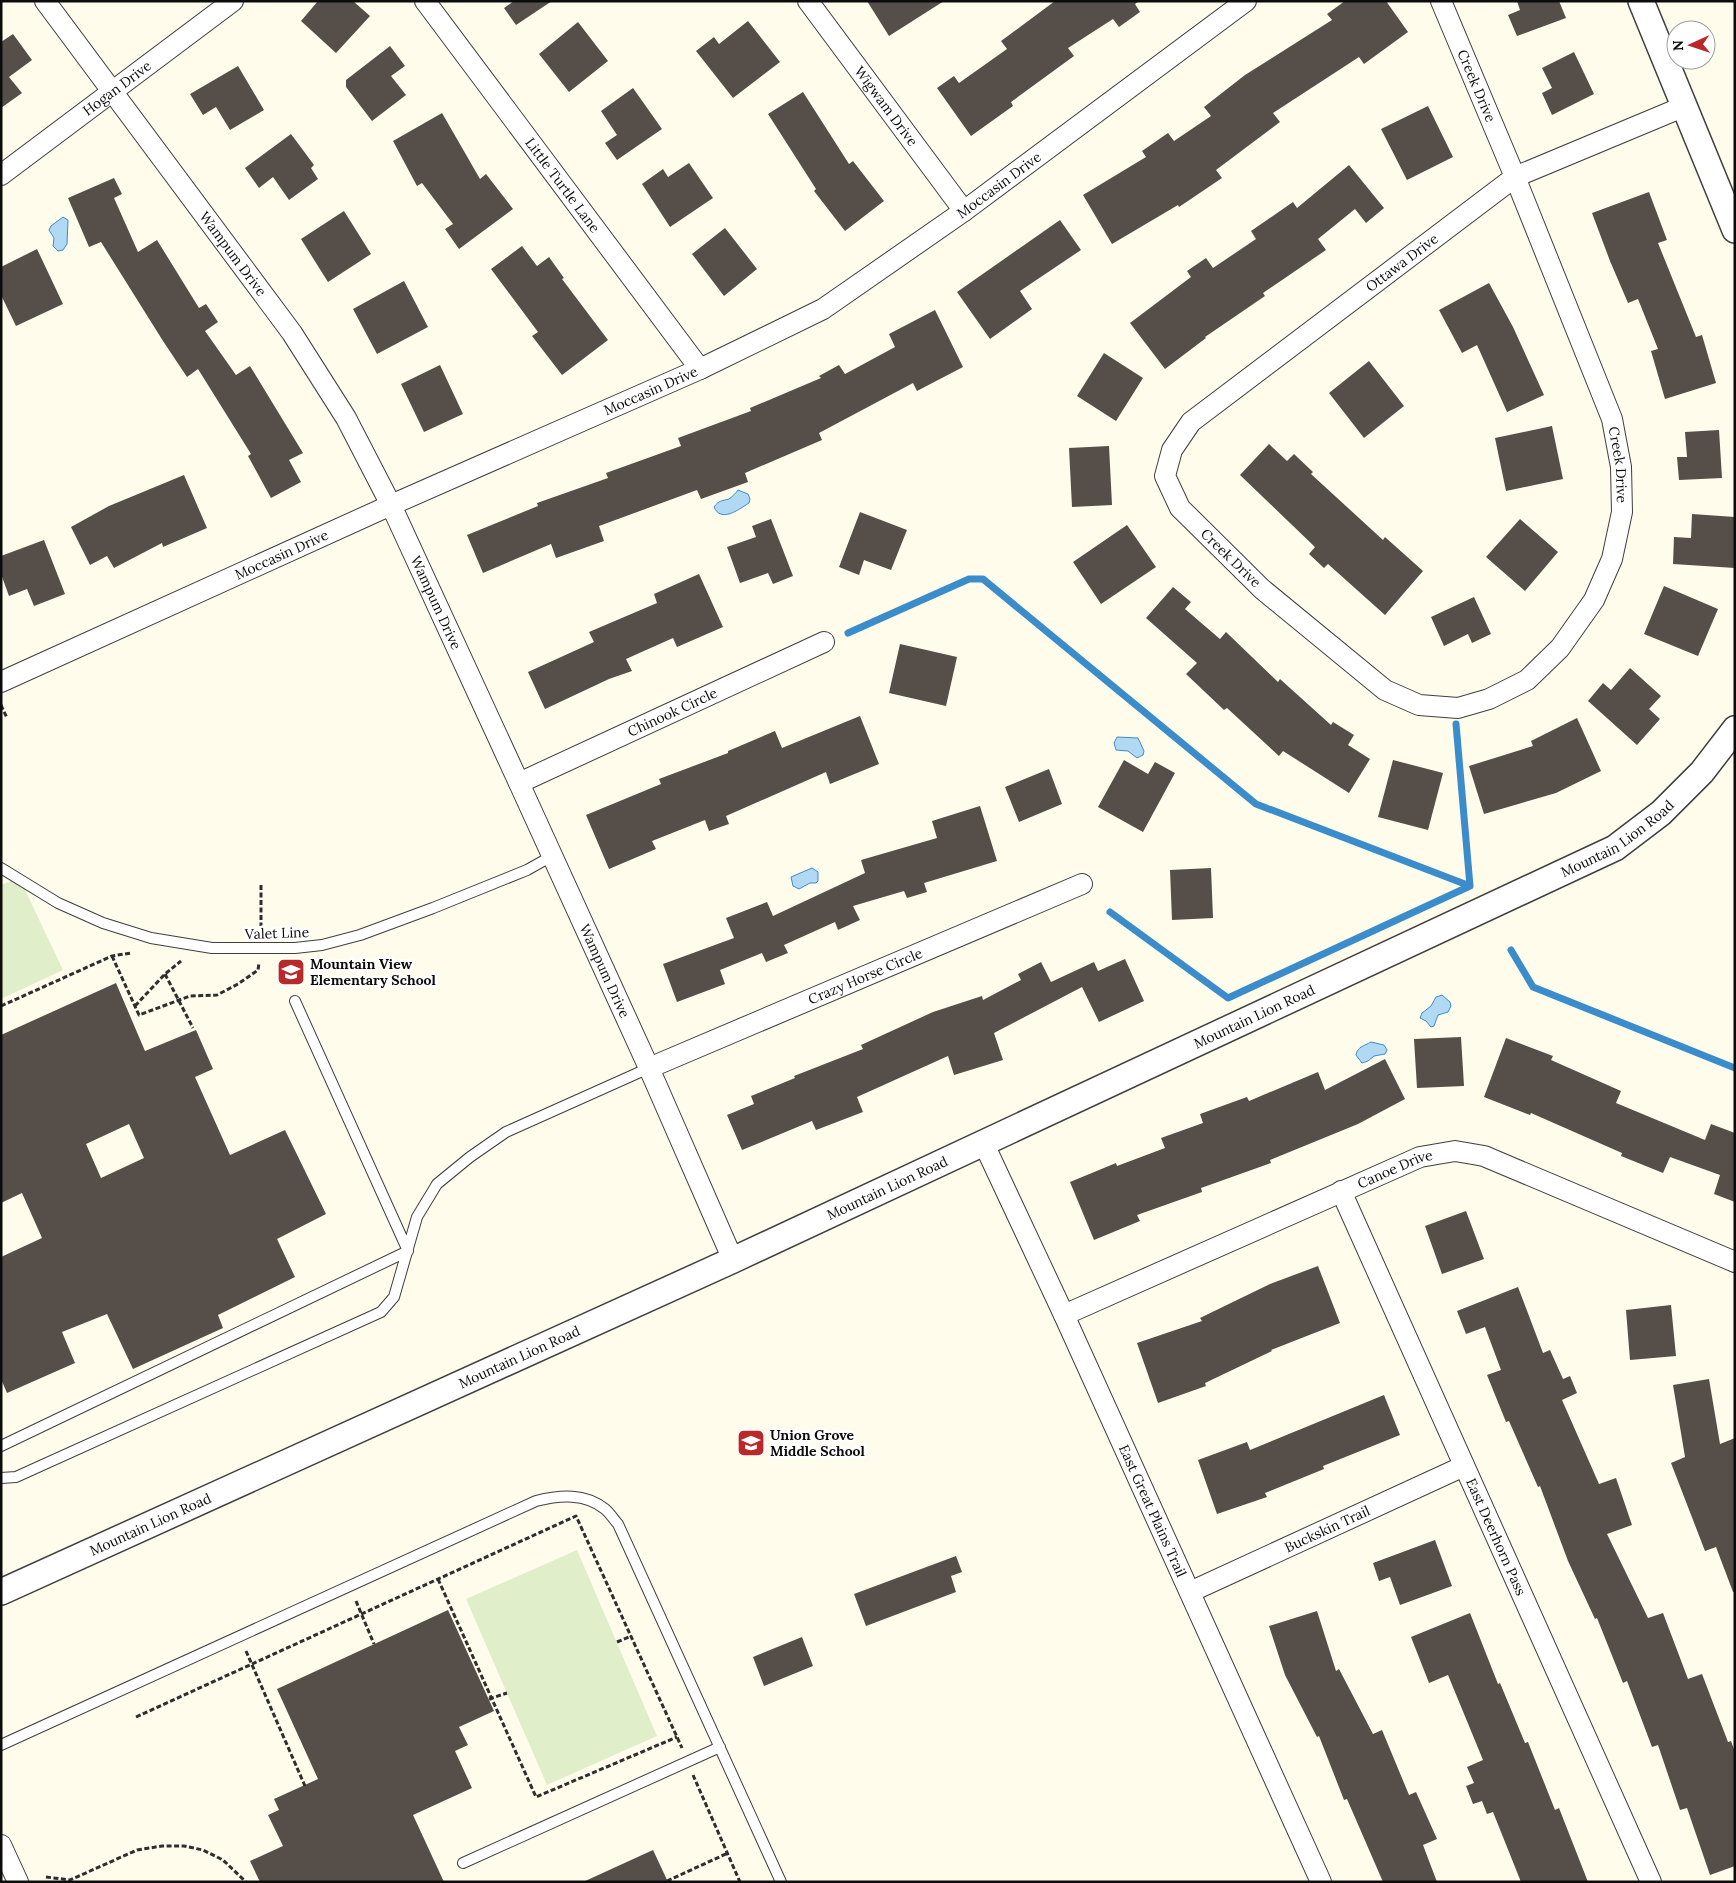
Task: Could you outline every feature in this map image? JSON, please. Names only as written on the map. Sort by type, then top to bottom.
[{"type":"street","name":"Wampum Drive","points":[[44,1],[292,333],[346,418],[391,505],[519,783],[649,1068],[733,1260]]},
{"type":"street","name":"Hogan Drive","points":[[1,175],[233,1]]},
{"type":"street","name":"Little Turtle Lane","points":[[424,1],[700,369]]},
{"type":"street","name":"Wigwam Drive","points":[[808,1],[964,211]]},
{"type":"street","name":"Moccasin Drive","points":[[1,682],[391,505],[700,369],[823,309],[964,211],[1246,1]]},
{"type":"street","name":"Creek Drive","points":[[1165,476],[1180,508],[1262,589],[1385,690],[1419,705],[1458,708],[1489,698],[1527,680],[1560,648],[1594,600],[1612,558],[1622,512],[1620,467],[1612,419],[1515,177],[1441,1]]},
{"type":"street","points":[[1641,1],[1734,227]]},
{"type":"street","name":"Ottawa Drive","points":[[1165,476],[1172,450],[1190,422],[1515,177],[1684,106]]},
{"type":"street","name":"Chinook Circle","points":[[519,783],[824,642]]},
{"type":"street","name":"Mountain Lion Road","points":[[1,1592],[733,1260],[1615,848],[1668,807],[1702,772],[1735,729]]},
{"type":"street","name":"Crazy Horse Circle","points":[[649,1068],[1082,884]]},
{"type":"street","name":"East Great Plains Trail","points":[[983,1142],[1064,1315],[1321,1882]]},
{"type":"street","name":"Canoe Drive","points":[[1064,1315],[1420,1157],[1455,1151],[1484,1156],[1735,1262]]},
{"type":"street","name":"East Deerhorn Pass","points":[[1341,1191],[1651,1882]]},
{"type":"street","name":"Buckskin Trail","points":[[1190,1592],[1464,1466]]},
{"type":"street","points":[[1,1845],[18,1882]]},
{"type":"lane","name":"Valet Line","points":[[1,868],[58,903],[111,926],[151,938],[212,948],[294,948],[322,945],[360,935],[527,870],[552,856]]},
{"type":"lane","points":[[296,1001],[408,1252]]},
{"type":"lane","points":[[1,1478],[16,1477],[381,1312],[394,1297],[417,1217],[437,1184],[470,1157],[506,1132],[649,1068]]},
{"type":"lane","points":[[1,1446],[408,1252]]},
{"type":"lane","points":[[1,1745],[536,1501],[556,1496],[573,1497],[590,1501],[605,1509],[618,1524],[781,1882]]},
{"type":"lane","points":[[463,1863],[720,1747]]},
{"type":"path","points":[[1,706],[6,718]]},
{"type":"path","points":[[112,956],[139,1015],[190,996],[217,995],[238,984],[258,970],[261,948],[261,885]]},
{"type":"path","points":[[1,1006],[112,956],[131,953]]},
{"type":"path","points":[[136,1006],[181,961]]},
{"type":"path","points":[[166,974],[193,1028]]},
{"type":"path","points":[[136,1717],[576,1516],[688,1761],[740,1882]]},
{"type":"path","points":[[438,1579],[536,1796],[677,1737]]},
{"type":"path","points":[[350,1586],[374,1644]]},
{"type":"path","points":[[240,1636],[304,1786]]},
{"type":"path","points":[[617,1642],[631,1636]]},
{"type":"path","points":[[491,1698],[507,1693]]},
{"type":"path","points":[[46,1877],[70,1880],[137,1850],[162,1846],[184,1846],[202,1850],[223,1860],[246,1882]]},
{"type":"path","points":[[667,1881],[728,1853]]},
{"type":"green space","points":[[19,877],[63,970],[1,999],[1,885]]},
{"type":"green space","points":[[577,1550],[657,1736],[547,1785],[466,1599]]},
{"type":"water","points":[[63,217],[68,220],[67,244],[63,250],[58,251],[53,246],[54,238],[49,230],[51,226]]},
{"type":"water","points":[[738,490],[748,494],[749,503],[730,514],[725,515],[717,512],[714,507],[721,501],[729,499]]},
{"type":"water","points":[[1117,737],[1138,738],[1144,751],[1143,755],[1137,758],[1128,751],[1116,750],[1114,743]]},
{"type":"water","points":[[812,868],[818,872],[818,881],[816,883],[810,883],[799,889],[793,886],[791,877]]},
{"type":"water","points":[[1442,995],[1450,1002],[1451,1006],[1448,1012],[1438,1015],[1434,1026],[1431,1027],[1420,1018],[1436,997]]},
{"type":"water","points":[[1371,1042],[1384,1045],[1387,1050],[1385,1054],[1374,1056],[1362,1063],[1356,1055],[1357,1052],[1361,1047]]},
{"type":"building","points":[[318,1],[353,1],[370,16],[336,53],[301,21]]},
{"type":"building","points":[[514,1],[552,1],[516,25],[504,8]]},
{"type":"building","points":[[867,1],[944,1],[889,36]]},
{"type":"building","points":[[1055,1],[1139,1],[1135,4],[1140,12],[1119,27],[1113,19],[1068,48],[1074,56],[1011,102],[1013,106],[971,136],[937,88],[954,76],[959,83],[1007,49],[1001,41]]},
{"type":"building","points":[[1345,1],[1386,1],[1408,32],[1364,64],[1359,57],[1273,113],[1280,122],[1216,170],[1222,178],[1179,207],[1178,205],[1112,244],[1083,195],[1146,157],[1142,151],[1168,133],[1174,141],[1211,116],[1204,107],[1245,75],[1332,20],[1327,14]]},
{"type":"building","points":[[1517,1],[1559,1],[1566,18],[1517,36],[1508,15],[1520,10]]},
{"type":"building","points":[[748,21],[780,62],[733,98],[696,51],[714,37],[719,44]]},
{"type":"building","points":[[578,22],[608,61],[569,92],[539,54]]},
{"type":"building","points":[[13,34],[32,60],[9,77],[22,93],[1,108],[1,42]]},
{"type":"building","points":[[390,46],[405,66],[391,76],[406,95],[372,121],[346,87],[346,80]]},
{"type":"building","points":[[1574,52],[1594,94],[1552,115],[1542,93],[1552,88],[1542,68]]},
{"type":"building","points":[[238,66],[264,110],[230,130],[216,107],[203,115],[190,94]]},
{"type":"building","points":[[633,88],[662,129],[617,160],[605,143],[617,135],[601,111]]},
{"type":"building","points":[[803,92],[849,164],[853,161],[884,201],[845,231],[814,191],[816,189],[768,114]]},
{"type":"building","points":[[1428,106],[1453,157],[1407,180],[1381,129]]},
{"type":"building","points":[[442,113],[480,179],[486,174],[513,209],[459,249],[445,229],[453,224],[422,183],[417,186],[393,141]]},
{"type":"building","points":[[291,134],[314,165],[311,168],[318,179],[289,200],[273,177],[259,188],[245,168]]},
{"type":"building","points":[[689,163],[713,198],[670,227],[642,184],[663,169],[668,177]]},
{"type":"building","points":[[1349,165],[1384,208],[1366,223],[1355,209],[1318,239],[1326,250],[1263,293],[1265,296],[1205,337],[1165,369],[1130,323],[1191,277],[1187,271],[1206,258],[1213,268],[1256,239],[1251,231],[1293,202],[1297,208]]},
{"type":"building","points":[[114,178],[122,194],[114,198],[138,252],[157,240],[199,308],[206,304],[218,322],[205,331],[236,375],[250,366],[303,453],[289,460],[301,482],[271,498],[248,456],[251,454],[198,369],[187,377],[101,242],[89,247],[68,198]]},
{"type":"building","points":[[1649,192],[1667,240],[1658,243],[1696,337],[1702,335],[1716,383],[1665,399],[1651,351],[1658,349],[1638,299],[1628,303],[1592,213]]},
{"type":"building","points":[[344,211],[371,254],[328,282],[301,239]]},
{"type":"building","points":[[1060,220],[1081,250],[1020,291],[1032,309],[990,339],[957,292]]},
{"type":"building","points":[[725,228],[757,269],[724,296],[692,254]]},
{"type":"building","points":[[522,246],[537,266],[549,257],[564,278],[562,279],[608,340],[562,375],[532,336],[538,332],[491,269]]},
{"type":"building","points":[[37,249],[63,304],[16,326],[1,295],[1,267]]},
{"type":"building","points":[[404,281],[428,327],[377,354],[353,309]]},
{"type":"building","points":[[1489,283],[1513,327],[1544,395],[1507,412],[1477,345],[1462,353],[1439,310]]},
{"type":"building","points":[[935,310],[963,367],[917,391],[913,383],[819,433],[822,440],[745,473],[748,482],[701,499],[697,490],[599,526],[604,541],[556,558],[551,544],[483,573],[467,535],[538,506],[537,503],[608,478],[606,473],[681,446],[678,438],[751,411],[750,408],[821,378],[819,376],[839,365],[845,374],[895,347],[889,334]]},
{"type":"building","points":[[1104,353],[1143,378],[1116,421],[1077,396]]},
{"type":"building","points":[[1369,361],[1404,406],[1364,438],[1329,393]]},
{"type":"building","points":[[440,365],[463,414],[424,432],[401,384]]},
{"type":"building","points":[[1552,426],[1563,479],[1506,491],[1495,438]]},
{"type":"building","points":[[1719,430],[1722,478],[1679,480],[1677,457],[1687,457],[1685,432]]},
{"type":"building","points":[[1269,444],[1287,461],[1294,454],[1313,472],[1311,474],[1383,540],[1385,537],[1423,571],[1385,615],[1328,564],[1324,568],[1309,554],[1315,547],[1240,475]]},
{"type":"building","points":[[1109,446],[1112,505],[1072,507],[1069,448]]},
{"type":"building","points":[[184,475],[207,528],[163,547],[162,543],[114,568],[107,556],[90,565],[71,527],[109,506]]},
{"type":"building","points":[[860,512],[907,530],[891,570],[864,560],[859,575],[839,567]]},
{"type":"building","points":[[1692,514],[1735,517],[1735,568],[1673,564],[1674,537],[1691,538]]},
{"type":"building","points":[[771,519],[793,576],[773,584],[768,573],[740,583],[727,547],[756,537],[752,526]]},
{"type":"building","points":[[1520,519],[1558,552],[1525,591],[1486,557]]},
{"type":"building","points":[[1127,525],[1156,567],[1101,604],[1073,562]]},
{"type":"building","points":[[44,540],[65,594],[34,606],[27,589],[9,596],[1,574],[1,556]]},
{"type":"building","points":[[699,574],[723,627],[677,647],[673,638],[626,659],[632,671],[609,679],[545,709],[528,672],[594,642],[589,632],[657,603],[654,594]]},
{"type":"building","points":[[1664,586],[1718,609],[1698,656],[1644,634]]},
{"type":"building","points":[[1173,587],[1191,602],[1185,609],[1220,639],[1226,632],[1278,682],[1280,679],[1331,725],[1333,722],[1354,735],[1348,745],[1370,759],[1349,793],[1283,751],[1279,756],[1227,708],[1224,710],[1186,674],[1197,663],[1146,618]]},
{"type":"building","points":[[1474,597],[1491,634],[1472,643],[1468,634],[1444,646],[1431,617]]},
{"type":"building","points":[[900,644],[957,657],[946,706],[889,693]]},
{"type":"building","points":[[1630,668],[1661,696],[1649,709],[1660,719],[1637,745],[1588,701],[1603,683],[1611,690]]},
{"type":"building","points":[[860,716],[879,764],[830,784],[826,772],[726,816],[729,824],[709,831],[705,820],[652,841],[656,849],[609,869],[586,815],[661,784],[659,779],[728,753],[728,751],[775,731],[782,748]]},
{"type":"building","points":[[1577,718],[1601,771],[1556,793],[1484,814],[1469,766],[1533,746],[1531,741]]},
{"type":"building","points":[[1124,760],[1148,774],[1155,762],[1175,773],[1143,832],[1098,807]]},
{"type":"building","points":[[1393,760],[1443,773],[1428,830],[1378,817]]},
{"type":"building","points":[[1049,769],[1062,804],[1019,822],[1005,787]]},
{"type":"building","points":[[980,806],[997,861],[924,883],[927,892],[907,898],[904,891],[853,906],[860,920],[838,930],[835,922],[784,945],[788,953],[766,962],[762,953],[720,970],[725,984],[677,1002],[663,964],[734,938],[726,918],[767,902],[773,916],[865,873],[861,860],[937,838],[932,821]]},
{"type":"building","points":[[1211,868],[1213,918],[1172,920],[1170,870]]},
{"type":"building","points":[[1125,959],[1144,1001],[1099,1022],[1082,987],[994,1033],[1003,1060],[954,1075],[948,1056],[857,1097],[863,1112],[816,1130],[812,1121],[742,1150],[727,1115],[754,1104],[751,1096],[795,1078],[794,1076],[863,1049],[861,1045],[933,1012],[982,996],[983,1000],[1021,980],[1018,974],[1041,962],[1051,982],[1094,962],[1098,971]]},
{"type":"building","points":[[116,983],[145,1051],[196,1030],[213,1069],[195,1077],[230,1155],[285,1130],[326,1214],[277,1239],[295,1277],[218,1315],[223,1328],[133,1369],[107,1314],[62,1332],[75,1363],[7,1393],[1,1379],[1,1257],[42,1238],[22,1193],[1,1203],[1,1035]],"holes":[[[129,1124],[144,1158],[101,1178],[86,1144]]]},
{"type":"building","points":[[1461,1037],[1464,1086],[1417,1088],[1414,1039]]},
{"type":"building","points":[[1506,1038],[1553,1056],[1551,1060],[1621,1091],[1616,1103],[1705,1140],[1711,1124],[1735,1133],[1735,1202],[1714,1194],[1720,1175],[1670,1157],[1663,1173],[1621,1156],[1622,1153],[1531,1113],[1530,1115],[1484,1097]]},
{"type":"building","points":[[1385,1059],[1405,1099],[1358,1124],[1270,1160],[1271,1163],[1201,1188],[1202,1192],[1137,1215],[1140,1221],[1094,1240],[1070,1182],[1116,1163],[1117,1166],[1165,1148],[1161,1138],[1203,1123],[1200,1114],[1247,1097],[1249,1101],[1318,1072],[1325,1090]]},
{"type":"building","points":[[1466,1211],[1484,1259],[1442,1274],[1425,1226]]},
{"type":"building","points":[[1318,1266],[1340,1323],[1271,1350],[1205,1383],[1206,1386],[1158,1403],[1137,1343],[1202,1321],[1200,1318],[1270,1284]]},
{"type":"building","points":[[1518,1287],[1543,1353],[1550,1350],[1563,1379],[1570,1376],[1577,1393],[1562,1400],[1599,1484],[1616,1478],[1632,1525],[1607,1534],[1648,1618],[1663,1613],[1688,1679],[1702,1674],[1728,1742],[1731,1741],[1735,1752],[1735,1866],[1710,1875],[1687,1808],[1680,1810],[1658,1745],[1652,1747],[1627,1681],[1623,1683],[1597,1618],[1595,1619],[1568,1561],[1540,1486],[1538,1487],[1509,1421],[1506,1422],[1487,1375],[1501,1370],[1485,1327],[1466,1334],[1457,1311]]},
{"type":"building","points":[[1671,1305],[1676,1356],[1630,1360],[1626,1310]]},
{"type":"building","points":[[1709,1379],[1720,1444],[1735,1438],[1735,1592],[1733,1592],[1716,1547],[1705,1551],[1671,1463],[1685,1457],[1673,1385]]},
{"type":"building","points":[[1384,1395],[1400,1435],[1323,1466],[1324,1469],[1265,1493],[1267,1497],[1217,1514],[1198,1460],[1247,1442],[1250,1450]]},
{"type":"building","points":[[1435,1540],[1452,1586],[1400,1605],[1390,1577],[1379,1581],[1373,1563]]},
{"type":"building","points":[[956,1556],[962,1572],[951,1576],[956,1592],[866,1626],[854,1594]]},
{"type":"building","points":[[448,1610],[494,1711],[459,1727],[468,1745],[455,1751],[472,1788],[413,1815],[444,1882],[260,1882],[250,1861],[283,1846],[268,1815],[279,1810],[274,1799],[318,1779],[277,1689]]},
{"type":"building","points":[[1317,1611],[1336,1671],[1339,1669],[1373,1734],[1382,1730],[1409,1795],[1416,1792],[1437,1839],[1423,1845],[1437,1882],[1383,1882],[1347,1799],[1344,1800],[1319,1736],[1317,1737],[1285,1675],[1269,1626]]},
{"type":"building","points":[[1470,1613],[1498,1684],[1500,1683],[1525,1743],[1528,1742],[1555,1810],[1559,1808],[1588,1882],[1521,1882],[1493,1812],[1487,1814],[1482,1801],[1473,1804],[1466,1786],[1474,1783],[1467,1767],[1483,1760],[1448,1675],[1429,1683],[1411,1637]]},
{"type":"building","points":[[802,1637],[813,1666],[764,1686],[753,1657]]},
{"type":"building","points":[[653,1850],[668,1882],[583,1882]]},
{"type":"waterway","points":[[848,633],[969,579],[983,579],[1256,804],[1470,886]]},
{"type":"waterway","points":[[1456,724],[1470,886]]},
{"type":"waterway","points":[[1110,912],[1228,998],[1470,886]]},
{"type":"waterway","points":[[1511,950],[1533,987],[1735,1068]]},
{"type":"place","name":"Mountain View Elementary School","points":[[291,972]]},
{"type":"place","name":"Union Grove Middle School","points":[[751,1443]]}]
